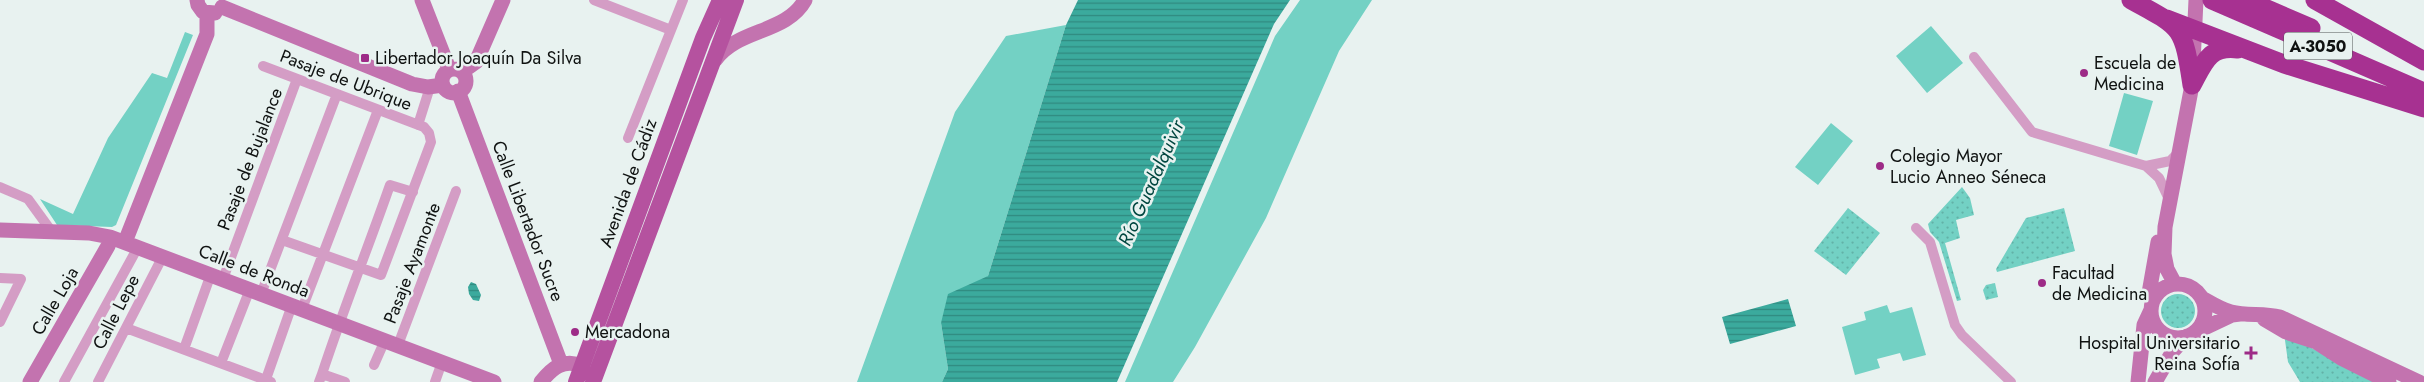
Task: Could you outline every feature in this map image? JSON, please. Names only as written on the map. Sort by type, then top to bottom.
[{"type":"highway","points":[[2131,0],[2167,19],[2195,26],[2244,50],[2424,108]]},
{"type":"highway","name":"A-3050","points":[[2212,0],[2424,92]]},
{"type":"highway","name":"A-3050","points":[[2246,0],[2424,78]]},
{"type":"highway","points":[[2315,0],[2424,61]]},
{"type":"highway","points":[[2167,19],[2182,37],[2192,85]]},
{"type":"highway","points":[[2192,85],[2205,61],[2214,52],[2224,48],[2244,50]]},
{"type":"main road","points":[[197,0],[200,9],[207,13],[216,13],[223,4],[412,84],[436,86],[451,92],[458,92],[466,83],[455,71],[422,0]]},
{"type":"main road","points":[[436,86],[442,78],[476,62],[503,0]]},
{"type":"main road","name":"Avenida de Cádiz","points":[[576,382],[584,374],[700,47],[720,0]]},
{"type":"main road","name":"Avenida de Cádiz","points":[[593,382],[736,0]]},
{"type":"main road","name":"Avenida de Cádiz","points":[[711,65],[728,45],[744,36],[784,21],[798,10],[806,0]]},
{"type":"main road","points":[[2175,284],[2167,269],[2164,254],[2165,227],[2192,85],[2196,0]]},
{"type":"main road","points":[[131,244],[207,34],[207,13]]},
{"type":"main road","name":"Calle Libertador Sucre","points":[[458,92],[560,364]]},
{"type":"main road","points":[[2165,227],[2158,239],[2149,293],[2152,319],[2162,333],[2170,337],[2192,334],[2232,316],[2271,314],[2293,322],[2419,382]]},
{"type":"main road","name":"Calle de Ronda","points":[[0,230],[110,237],[494,382]]},
{"type":"main road","name":"Calle Loja","points":[[30,382],[108,246],[110,237]]},
{"type":"main road","points":[[2138,382],[2144,324],[2151,306],[2161,290],[2175,284],[2190,287],[2202,298],[2222,309],[2251,314],[2286,332],[2316,342],[2341,358],[2389,382]]},
{"type":"main road","points":[[2155,382],[2173,351],[2192,334],[2205,316],[2202,298]]},
{"type":"main road","points":[[541,382],[560,364],[571,363],[584,374]]},
{"type":"street","points":[[594,0],[671,30]]},
{"type":"street","points":[[628,138],[683,0]]},
{"type":"street","points":[[1974,57],[2032,132],[2146,166],[2159,178],[2169,201]]},
{"type":"street","name":"Pasaje de Ubrique","points":[[263,66],[418,125],[430,133],[431,142],[381,275],[362,268]]},
{"type":"street","name":"Pasaje de Bujalance","points":[[184,349],[217,277],[298,79]]},
{"type":"street","name":"Pasaje de Ubrique","points":[[418,125],[436,86]]},
{"type":"street","points":[[221,363],[282,240],[337,94]]},
{"type":"street","points":[[126,328],[267,381],[297,307],[323,254],[378,110]]},
{"type":"street","points":[[2146,166],[2170,161],[2179,151]]},
{"type":"street","points":[[345,382],[321,378],[339,323],[362,268],[390,185],[413,192]]},
{"type":"street","points":[[0,187],[28,199],[52,232]]},
{"type":"street","name":"Pasaje Ayamonte","points":[[391,343],[456,192]]},
{"type":"street","points":[[1916,228],[1930,242],[1956,325],[1962,335],[2011,382]]},
{"type":"street","points":[[282,240],[362,268]]},
{"type":"street","points":[[64,382],[131,244]]},
{"type":"street","name":"Calle Lepe","points":[[98,382],[163,256]]},
{"type":"street","points":[[0,278],[21,279],[0,322]]},
{"type":"street","points":[[374,365],[391,343]]},
{"type":"street","points":[[435,382],[442,362]]},
{"type":"shaded area","points":[[1300,0],[1372,0],[1339,51],[1266,218],[1195,347],[1173,382],[1125,382],[1275,36]]},
{"type":"shaded area","points":[[1066,25],[988,276],[941,323],[948,369],[942,382],[857,382],[955,112],[1006,36]]},
{"type":"shaded area","points":[[1931,26],[1963,63],[1927,93],[1896,56]]},
{"type":"shaded area","points":[[185,32],[193,35],[116,225],[112,227],[57,225],[40,199],[73,214],[108,138],[152,73],[167,78]]},
{"type":"shaded area","points":[[2124,93],[2153,101],[2137,155],[2109,146]]},
{"type":"shaded area","points":[[1831,123],[1853,141],[1818,185],[1795,167]]},
{"type":"shaded area","points":[[1962,187],[1970,198],[1974,215],[1956,220],[1960,238],[1945,243],[1961,300],[1957,301],[1939,242],[1930,232],[1928,224]]},
{"type":"shaded area","points":[[1848,208],[1880,233],[1846,275],[1814,251]]},
{"type":"shaded area","points":[[2064,208],[2075,251],[1997,272],[1996,269],[2026,218]]},
{"type":"shaded area","points":[[1995,283],[1998,297],[1986,300],[1983,290],[1986,285]]},
{"type":"shaded area","points":[[2178,294],[2185,295],[2190,299],[2194,304],[2194,318],[2190,323],[2185,327],[2178,328],[2171,327],[2166,323],[2162,318],[2161,311],[2162,304],[2166,299],[2171,295]]},
{"type":"shaded area","points":[[1887,305],[1890,313],[1912,307],[1926,355],[1903,361],[1900,353],[1877,359],[1880,368],[1855,375],[1842,327],[1866,320],[1864,312]]},
{"type":"shaded area","points":[[2284,333],[2374,382],[2300,382],[2288,362]]},
{"type":"water","name":"Río Guadalquivir","points":[[1078,0],[1290,0],[1274,24],[1117,382],[942,382],[948,369],[941,323],[948,294],[988,276],[1066,25]]},
{"type":"water","points":[[471,282],[476,284],[481,295],[479,301],[473,300],[469,294],[468,287]]},
{"type":"water","points":[[1788,299],[1796,326],[1730,344],[1722,317]]},
{"type":"place","name":"Libertador Joaquín Da Silva","points":[[365,58]]},
{"type":"place","name":"Escuela de Medicina","points":[[2084,73]]},
{"type":"place","name":"Colegio Mayor Lucio Anneo Séneca","points":[[1880,166]]},
{"type":"place","name":"Facultad de Medicina","points":[[2042,283]]},
{"type":"place","name":"Mercadona","points":[[575,332]]},
{"type":"place","name":"Hospital Universitario Reina Sofía","points":[[2251,353]]}]
